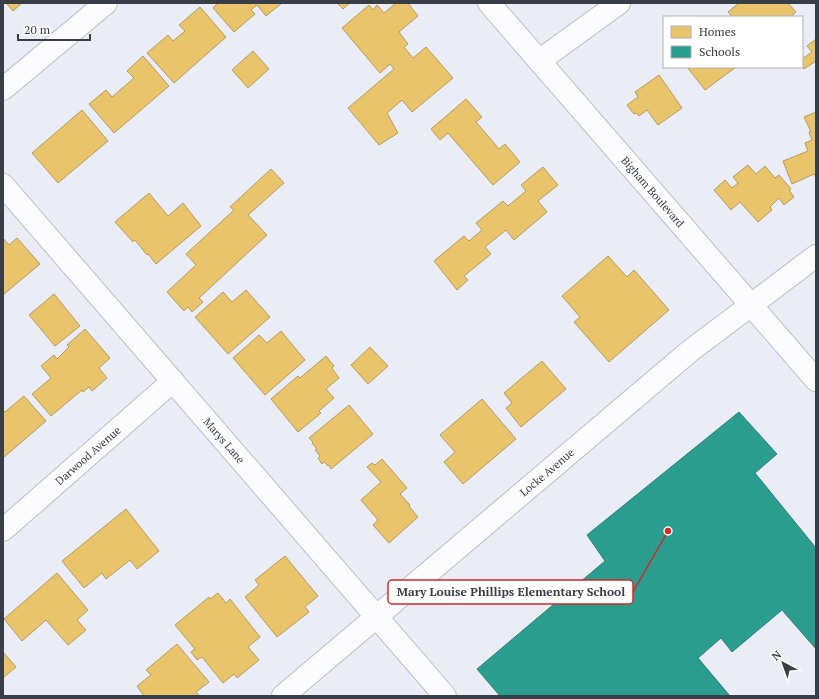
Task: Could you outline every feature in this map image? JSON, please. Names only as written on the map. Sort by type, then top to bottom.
[{"type":"street","points":[[3,89],[106,3]]},
{"type":"street","name":"Bigham Boulevard","points":[[489,3],[816,380]]},
{"type":"street","points":[[539,61],[618,3]]},
{"type":"street","name":"Marys Lane","points":[[3,185],[445,696]]},
{"type":"street","name":"Locke Avenue","points":[[283,696],[690,351],[816,256]]},
{"type":"street","name":"Darwood Avenue","points":[[3,530],[173,381]]},
{"type":"building: Homes","points":[[6,3],[22,3],[13,11]]},
{"type":"building: Homes","points":[[218,3],[282,3],[266,16],[257,5],[251,10],[255,14],[234,32],[213,8]]},
{"type":"building: Homes","points":[[337,3],[350,3],[343,9]]},
{"type":"building: Homes","points":[[396,3],[408,3],[418,16],[399,32],[408,44],[404,47],[413,58],[426,47],[453,78],[412,112],[402,100],[387,113],[398,133],[379,145],[348,108],[394,69],[390,64],[380,73],[342,28],[369,5],[373,10],[377,5],[384,13]]},
{"type":"building: Homes","points":[[739,3],[788,3],[796,12],[791,16],[731,16],[728,12]]},
{"type":"building: Homes","points":[[200,7],[226,37],[174,83],[147,53],[168,35],[173,41],[185,31],[179,25]]},
{"type":"building: Homes","points":[[816,39],[816,61],[804,69],[803,58],[812,52],[807,46]]},
{"type":"building: Homes","points":[[253,51],[269,69],[248,88],[232,70]]},
{"type":"building: Homes","points":[[143,56],[169,86],[114,133],[89,104],[106,90],[112,97],[134,78],[127,71]]},
{"type":"building: Homes","points":[[688,68],[735,68],[705,90]]},
{"type":"building: Homes","points":[[659,75],[682,108],[658,125],[647,110],[639,116],[636,113],[634,114],[627,105],[638,97],[635,92]]},
{"type":"building: Homes","points":[[466,99],[482,117],[476,122],[499,149],[505,144],[520,162],[493,185],[448,133],[440,140],[431,129]]},
{"type":"building: Homes","points":[[82,110],[108,141],[58,183],[32,153]]},
{"type":"building: Homes","points":[[816,112],[816,178],[814,174],[792,184],[783,161],[808,151],[805,143],[812,140],[809,132],[811,132],[804,117]]},
{"type":"building: Homes","points":[[748,165],[756,174],[765,166],[775,178],[779,175],[791,189],[789,190],[794,197],[784,205],[779,198],[770,207],[772,210],[758,222],[740,202],[731,210],[714,190],[725,180],[732,188],[738,183],[733,177]]},
{"type":"building: Homes","points":[[543,167],[558,185],[538,201],[547,212],[514,240],[506,230],[485,247],[491,254],[464,276],[468,280],[457,290],[434,261],[464,236],[469,241],[482,230],[476,223],[503,201],[508,206],[526,191],[521,185]]},
{"type":"building: Homes","points":[[271,169],[284,183],[248,215],[267,235],[199,298],[203,302],[192,312],[188,307],[184,311],[167,292],[196,265],[186,254],[234,210],[230,207]]},
{"type":"building: Homes","points":[[149,193],[168,216],[183,203],[201,226],[156,264],[135,240],[133,242],[115,222]]},
{"type":"building: Homes","points":[[3,238],[9,245],[17,238],[40,264],[3,295]]},
{"type":"building: Homes","points":[[608,256],[627,277],[634,270],[669,310],[609,362],[574,322],[580,317],[562,296]]},
{"type":"building: Homes","points":[[246,290],[270,317],[228,354],[195,317],[223,292],[232,302]]},
{"type":"building: Homes","points":[[54,294],[80,326],[55,346],[29,315]]},
{"type":"building: Homes","points":[[85,329],[110,358],[99,368],[107,378],[92,391],[89,387],[83,392],[82,390],[51,416],[32,394],[51,378],[41,366],[54,355],[57,359],[69,347],[67,345]]},
{"type":"building: Homes","points":[[281,331],[305,360],[265,395],[233,358],[259,335],[267,343]]},
{"type":"building: Homes","points":[[370,347],[388,366],[368,384],[351,365]]},
{"type":"building: Homes","points":[[326,356],[334,366],[332,368],[339,378],[326,389],[334,398],[319,411],[321,413],[298,432],[271,399],[298,376],[300,378]]},
{"type":"building: Homes","points":[[542,361],[566,389],[521,427],[506,408],[512,403],[504,393]]},
{"type":"building: Homes","points":[[24,396],[46,421],[3,458],[3,411],[5,412]]},
{"type":"building: Homes","points":[[482,399],[516,439],[463,484],[444,462],[455,452],[440,435]]},
{"type":"building: Homes","points":[[349,405],[373,434],[331,469],[329,465],[328,466],[324,462],[322,464],[318,458],[320,456],[315,450],[317,449],[309,438]]},
{"type":"building: Homes","points":[[382,459],[407,488],[400,494],[418,517],[389,543],[373,525],[378,520],[361,500],[381,482],[367,467],[372,463],[375,465]]},
{"type":"building: Homes","points":[[126,509],[159,551],[137,569],[130,560],[106,579],[102,573],[84,588],[62,561]]},
{"type":"building: Homes","points":[[285,556],[318,596],[305,607],[309,612],[277,637],[245,597],[259,585],[255,580]]},
{"type":"building: Homes","points":[[57,573],[88,610],[77,620],[86,630],[68,645],[46,620],[22,641],[4,619]]},
{"type":"building: Homes","points":[[218,593],[226,603],[230,599],[260,637],[248,647],[259,660],[237,678],[234,674],[223,683],[202,657],[197,660],[191,652],[195,649],[175,625],[209,597],[210,599]]},
{"type":"building: Homes","points":[[177,644],[209,682],[196,692],[200,696],[144,696],[137,686],[151,675],[146,670]]},
{"type":"building: Homes","points":[[3,652],[16,667],[3,678]]},
{"type":"building: Schools","points":[[739,412],[777,454],[755,473],[816,548],[816,649],[782,610],[732,652],[721,638],[698,658],[730,696],[500,696],[477,669],[605,561],[587,535]]},
{"type":"place","name":"Mary Louise Phillips Elementary School","points":[[668,531]]}]
